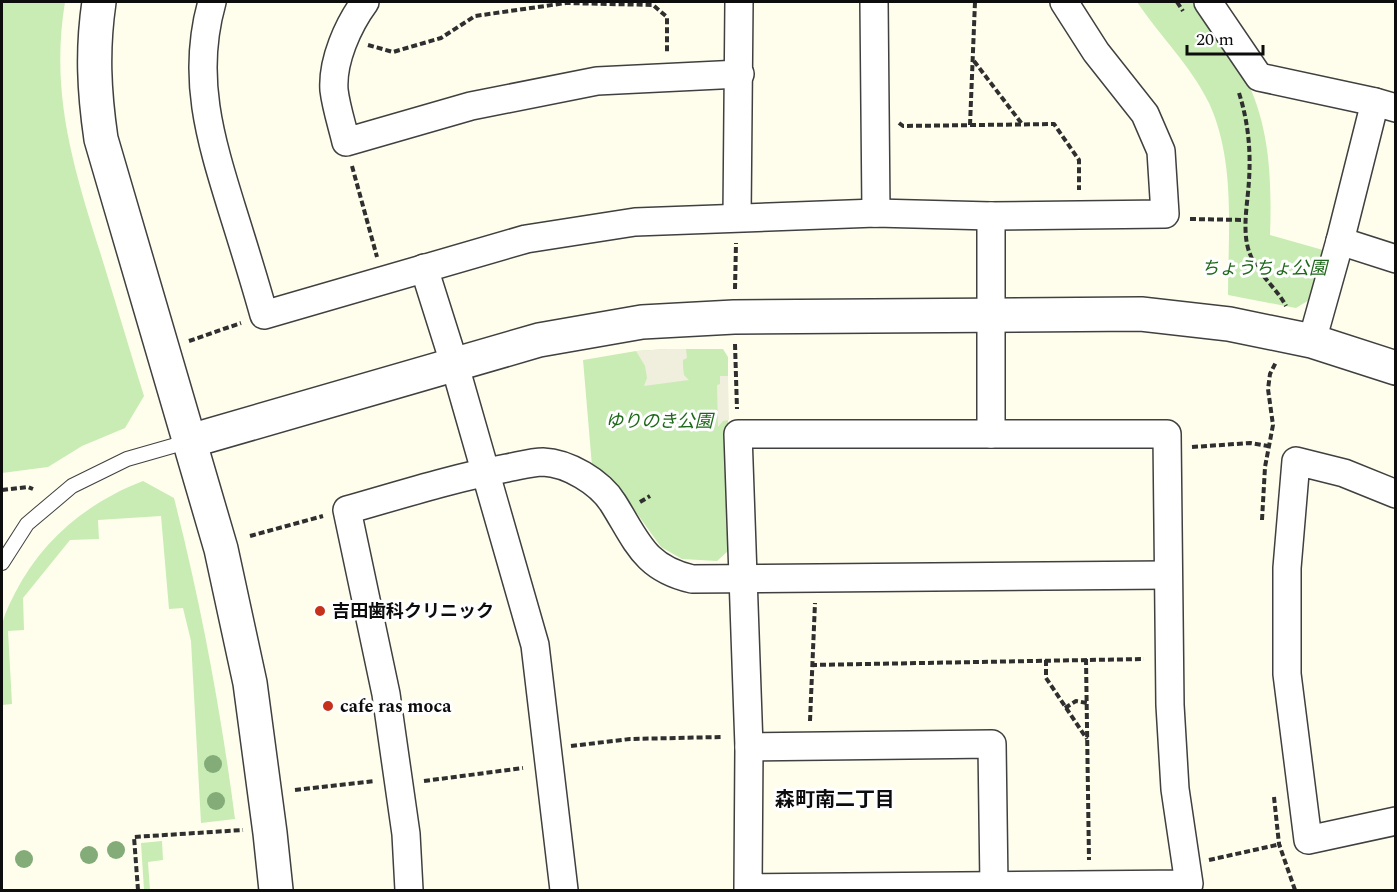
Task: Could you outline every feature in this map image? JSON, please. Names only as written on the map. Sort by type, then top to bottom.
[{"type":"street","points":[[99,2],[93,60],[95,98],[101,139],[221,549],[250,683],[276,891]]},
{"type":"street","points":[[212,2],[204,46],[204,100],[213,148],[264,315],[526,239],[635,222],[876,213],[991,216],[1165,214],[1161,151],[1145,114],[1096,52],[1064,2]]},
{"type":"street","points":[[365,2],[357,13],[339,52],[334,89],[345,142],[471,106],[597,81],[740,74]]},
{"type":"street","points":[[737,217],[739,2]]},
{"type":"street","points":[[874,2],[876,213]]},
{"type":"street","points":[[1198,9],[1259,77],[1385,105],[1340,241],[1298,339]]},
{"type":"street","points":[[991,216],[991,434]]},
{"type":"street","points":[[1340,241],[1395,259]]},
{"type":"street","points":[[424,268],[535,645],[564,891]]},
{"type":"street","points":[[190,441],[539,340],[630,324],[734,317],[1141,314],[1229,324],[1298,339],[1395,368]]},
{"type":"street","points":[[738,434],[991,434],[1167,434],[1167,575],[1175,789],[1189,884],[1090,885],[1053,888],[994,886],[748,889],[749,747],[738,434]]},
{"type":"street","points":[[1395,494],[1344,473],[1296,461],[1287,568],[1287,674],[1308,840],[1395,822]]},
{"type":"street","points":[[409,891],[406,834],[386,694],[347,510],[484,472],[543,462],[568,467],[593,483],[611,499],[647,557],[672,574],[692,579],[1167,575]]},
{"type":"street","points":[[749,747],[992,744],[994,886]]},
{"type":"lane","points":[[2,562],[27,524],[72,486],[127,459],[190,441]]},
{"type":"path","points":[[970,125],[975,2]]},
{"type":"path","points":[[1177,2],[1198,9]]},
{"type":"path","points":[[347,35],[373,47],[393,52],[441,38],[475,16],[566,3],[653,5],[667,17],[667,78]]},
{"type":"path","points":[[973,61],[1022,124]]},
{"type":"path","points":[[1236,86],[1247,119],[1250,150],[1247,244],[1252,259],[1287,307],[1288,317],[1298,339],[1279,356],[1270,374],[1268,389],[1273,425],[1265,467],[1263,529]]},
{"type":"path","points":[[874,104],[903,126],[1054,124],[1079,160],[1079,215]]},
{"type":"path","points":[[345,142],[383,281]]},
{"type":"path","points":[[1165,214],[1191,219],[1246,220]]},
{"type":"path","points":[[737,217],[734,317],[738,434]]},
{"type":"path","points":[[188,341],[264,315]]},
{"type":"path","points":[[1167,448],[1250,443],[1268,446],[1296,461]]},
{"type":"path","points":[[2,490],[28,487],[33,489]]},
{"type":"path","points":[[250,536],[347,510]]},
{"type":"path","points":[[810,746],[811,665],[816,578]]},
{"type":"path","points":[[811,665],[1169,658]]},
{"type":"path","points":[[1086,659],[1090,885]]},
{"type":"path","points":[[1046,660],[1046,678],[1087,739]]},
{"type":"path","points":[[1065,708],[1076,701],[1087,703]]},
{"type":"path","points":[[1274,792],[1279,844],[1295,891]]},
{"type":"path","points":[[138,891],[134,837],[244,830]]},
{"type":"path","points":[[1187,866],[1279,844],[1308,840]]},
{"type":"green space","points":[[2,2],[65,2],[60,67],[62,98],[73,159],[144,396],[125,428],[82,446],[48,467],[2,473]]},
{"type":"green space","name":"ちょうちょ公園","points":[[1137,2],[1192,2],[1238,63],[1252,92],[1264,131],[1269,172],[1270,235],[1323,250],[1309,300],[1296,308],[1228,295],[1229,198],[1218,126],[1202,89]]},
{"type":"green space","name":"ゆりのき公園","points":[[723,349],[728,357],[728,551],[717,561],[682,559],[661,547],[610,476],[592,466],[583,360],[636,351]]},
{"type":"green space","points":[[143,481],[174,498],[209,658],[235,819],[201,823],[191,641],[183,608],[169,609],[161,516],[98,520],[99,539],[70,540],[23,598],[24,630],[8,631],[12,704],[2,705],[1,636],[3,623],[9,605],[26,574],[39,556],[68,525],[104,500]]},
{"type":"green space","points":[[162,841],[163,860],[148,862],[150,890],[144,890],[141,843]]},
{"type":"shaded area","points":[[686,349],[687,358],[683,360],[683,366],[684,375],[689,380],[644,386],[647,378],[645,366],[636,351]]},
{"type":"shaded area","points":[[720,376],[728,376],[729,420],[723,421],[718,427],[717,385],[720,384]]},
{"type":"place","name":"吉田歯科クリニック","points":[[320,611]]},
{"type":"place","name":"cafe ras moca","points":[[328,706]]},
{"type":"district","name":"森町南二丁目","points":[[835,800]]}]
